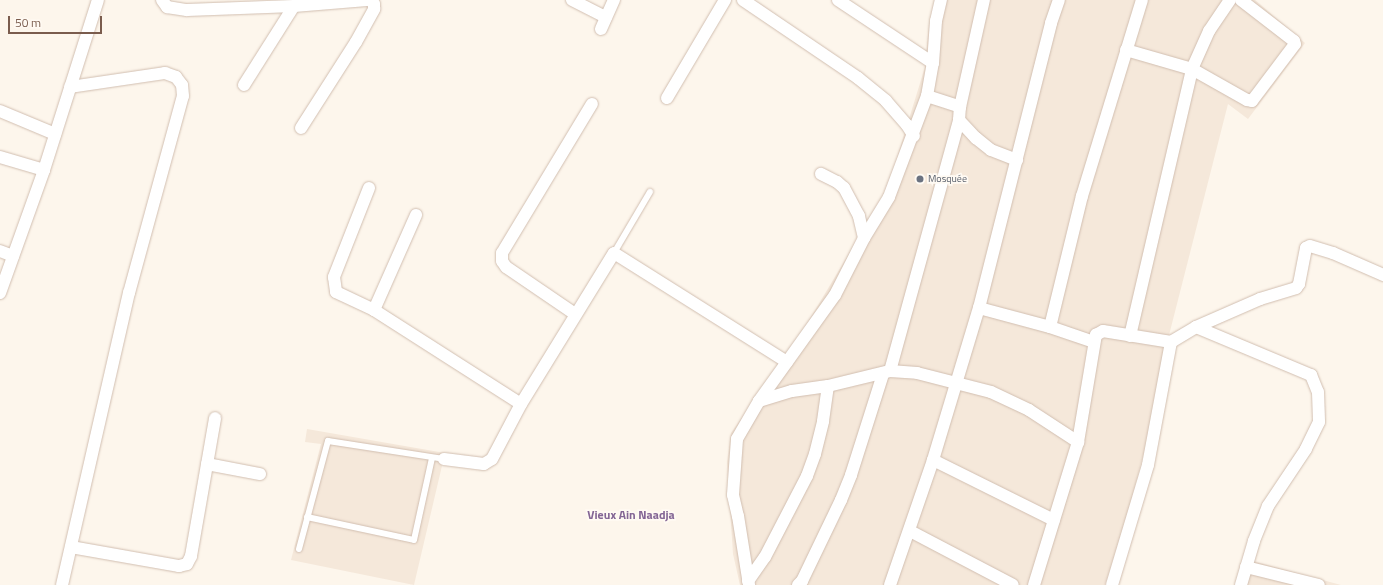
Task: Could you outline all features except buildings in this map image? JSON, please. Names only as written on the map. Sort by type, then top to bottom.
[{"type":"street","points":[[0,293],[44,170],[98,0]]},
{"type":"street","points":[[162,0],[167,7],[187,10],[294,6],[369,0],[374,4],[374,9],[356,42],[301,128]]},
{"type":"street","points":[[572,0],[606,17]]},
{"type":"street","points":[[601,29],[614,0]]},
{"type":"street","points":[[667,98],[725,0]]},
{"type":"street","points":[[743,0],[858,78],[886,101],[908,125],[914,136]]},
{"type":"street","points":[[838,0],[933,63]]},
{"type":"street","points":[[748,583],[738,516],[733,495],[737,439],[759,401],[835,295],[864,238],[889,198],[914,136],[927,96],[933,63],[936,21],[941,0]]},
{"type":"street","points":[[798,585],[802,581],[841,500],[851,476],[887,372],[959,120],[960,107],[984,0]]},
{"type":"street","points":[[890,585],[934,460],[979,308],[1051,23],[1059,0]]},
{"type":"street","points":[[1050,327],[1082,196],[1142,0]]},
{"type":"street","points":[[1130,336],[1192,69],[1209,31],[1230,0]]},
{"type":"street","points":[[1126,50],[1192,69],[1247,100],[1252,101],[1294,47],[1294,41],[1241,0]]},
{"type":"street","points":[[244,85],[294,6]]},
{"type":"street","points":[[62,585],[129,293],[183,96],[182,85],[176,77],[165,73],[70,87]]},
{"type":"street","points":[[927,96],[960,107]]},
{"type":"street","points":[[575,314],[506,266],[502,261],[502,253],[592,104]]},
{"type":"street","points":[[0,111],[55,134]]},
{"type":"street","points":[[959,120],[976,138],[991,150],[1016,160]]},
{"type":"street","points":[[0,157],[44,170]]},
{"type":"street","points":[[821,174],[837,182],[844,188],[859,216],[864,238]]},
{"type":"street","points":[[369,188],[334,277],[336,292],[374,310],[521,404]]},
{"type":"street","points":[[374,310],[416,215]]},
{"type":"street","points":[[1034,585],[1078,442],[1096,335],[1103,331],[1171,342],[1196,328],[1260,299],[1296,288],[1299,284],[1306,248],[1310,246],[1333,253],[1383,275]]},
{"type":"street","points":[[0,251],[13,256]]},
{"type":"street","points":[[438,459],[484,464],[492,459],[521,404],[575,314],[614,253],[787,362]]},
{"type":"street","points":[[979,308],[1050,327],[1094,342]]},
{"type":"street","points":[[1196,328],[1311,375],[1318,392],[1319,422],[1306,449],[1268,506],[1254,541],[1241,585]]},
{"type":"street","points":[[1112,585],[1148,465],[1171,342]]},
{"type":"street","points":[[759,401],[792,391],[828,386],[887,372],[917,373],[991,392],[1029,410],[1078,442]]},
{"type":"street","points":[[748,583],[765,557],[807,476],[815,454],[823,421],[828,386]]},
{"type":"street","points":[[71,547],[179,566],[187,564],[191,556],[215,418]]},
{"type":"street","points":[[934,460],[1054,520]]},
{"type":"street","points":[[207,464],[260,474]]},
{"type":"street","points":[[910,531],[1013,585]]},
{"type":"street","points":[[1246,567],[1319,585]]},
{"type":"lane","points":[[614,253],[650,192]]},
{"type":"lane","points":[[299,549],[328,441],[438,459],[414,540],[308,517]]},
{"type":"shaded area","points":[[936,0],[1255,0],[1305,43],[1248,119],[1228,104],[1166,347],[1146,445],[1128,513],[1105,585],[740,585],[733,554],[727,463],[731,433],[793,347],[887,190],[925,67],[929,24]]},
{"type":"shaded area","points":[[307,429],[445,453],[414,585],[291,560],[321,444],[305,442]]},
{"type":"shaded area","points":[[1253,561],[1341,585],[1247,585]]},
{"type":"place","name":"Mosquée","points":[[920,179]]},
{"type":"district","name":"Vieux Ain Naadja","points":[[631,515]]}]
